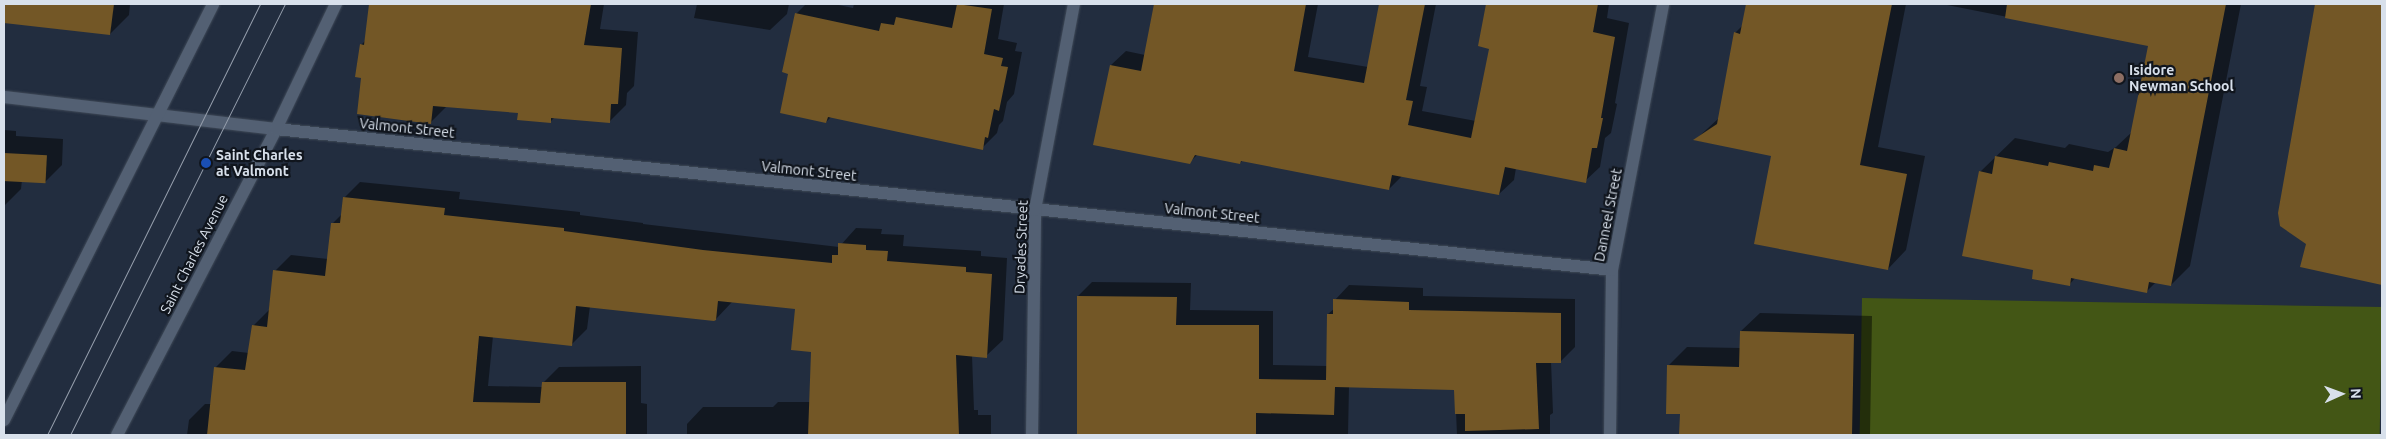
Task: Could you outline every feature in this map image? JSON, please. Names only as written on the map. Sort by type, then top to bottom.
[{"type":"street","points":[[4,420],[213,4]]},
{"type":"street","name":"Saint Charles Avenue","points":[[117,435],[276,129],[336,4]]},
{"type":"street","name":"Dryades Street","points":[[1032,435],[1035,210],[1074,4]]},
{"type":"street","name":"Danneel Street","points":[[1610,435],[1612,270],[1663,4]]},
{"type":"street","name":"Valmont Street","points":[[4,97],[276,129],[1612,270]]},
{"type":"green space","points":[[1862,298],[2382,307],[2380,435],[1860,435]]},
{"type":"building","points":[[5,4],[114,4],[110,35],[4,23]]},
{"type":"building","points":[[369,4],[591,4],[584,45],[622,48],[618,104],[611,104],[610,123],[551,118],[551,123],[517,120],[518,113],[433,106],[431,124],[357,114],[361,78],[355,77],[360,44],[364,45]]},
{"type":"building","points":[[957,4],[992,9],[984,54],[1003,58],[1001,66],[1008,67],[999,111],[994,109],[988,138],[985,137],[983,150],[828,117],[826,123],[780,113],[788,74],[782,72],[795,13],[879,31],[881,23],[894,25],[896,17],[952,28]]},
{"type":"building","points":[[1154,4],[1306,4],[1294,71],[1364,83],[1379,4],[1425,4],[1406,100],[1413,101],[1408,125],[1471,138],[1489,49],[1478,46],[1486,4],[1598,4],[1593,32],[1615,37],[1601,118],[1603,118],[1597,148],[1592,148],[1586,183],[1505,167],[1499,195],[1392,175],[1389,190],[1241,161],[1240,164],[1195,155],[1190,164],[1093,145],[1110,65],[1141,71]]},
{"type":"building","points":[[1746,4],[1892,4],[1860,165],[1907,174],[1888,270],[1754,244],[1771,156],[1693,140],[1717,124],[1734,32],[1740,34]]},
{"type":"building","points":[[2007,4],[2226,4],[2171,286],[2149,282],[2147,293],[2071,278],[2070,286],[2032,279],[2033,270],[1962,256],[1979,171],[1992,174],[1995,156],[2048,166],[2049,162],[2093,171],[2094,165],[2109,168],[2114,148],[2127,151],[2148,46],[2005,18]]},
{"type":"building","points":[[2315,4],[2382,4],[2382,285],[2300,267],[2306,244],[2280,226],[2278,213]]},
{"type":"building","points":[[4,153],[47,155],[45,183],[4,181]]},
{"type":"building","points":[[343,197],[445,208],[444,215],[564,228],[564,231],[703,250],[832,263],[832,255],[838,255],[838,243],[866,245],[866,250],[888,251],[887,261],[966,267],[966,272],[992,274],[987,358],[956,355],[959,435],[808,435],[811,352],[791,350],[795,309],[718,301],[716,320],[714,321],[576,306],[572,346],[479,336],[473,402],[540,403],[542,382],[626,382],[626,435],[207,435],[214,367],[245,370],[252,325],[267,327],[273,270],[325,276],[331,223],[340,223]]},
{"type":"building","points":[[1077,296],[1177,297],[1176,325],[1259,325],[1259,379],[1326,380],[1327,314],[1333,314],[1333,299],[1409,302],[1409,310],[1561,313],[1561,363],[1536,363],[1539,429],[1465,431],[1465,414],[1455,414],[1454,390],[1335,387],[1334,415],[1256,413],[1256,435],[1077,435]]},
{"type":"building","points":[[1740,331],[1854,334],[1852,435],[1679,435],[1680,414],[1666,414],[1667,365],[1739,367]]},
{"type":"tram line","points":[[47,435],[260,4]]},
{"type":"tram line","points":[[70,435],[285,4]]},
{"type":"place","name":"Isidore Newman School","points":[[2119,78]]},
{"type":"place","name":"Saint Charles at Valmont","points":[[206,163]]}]
